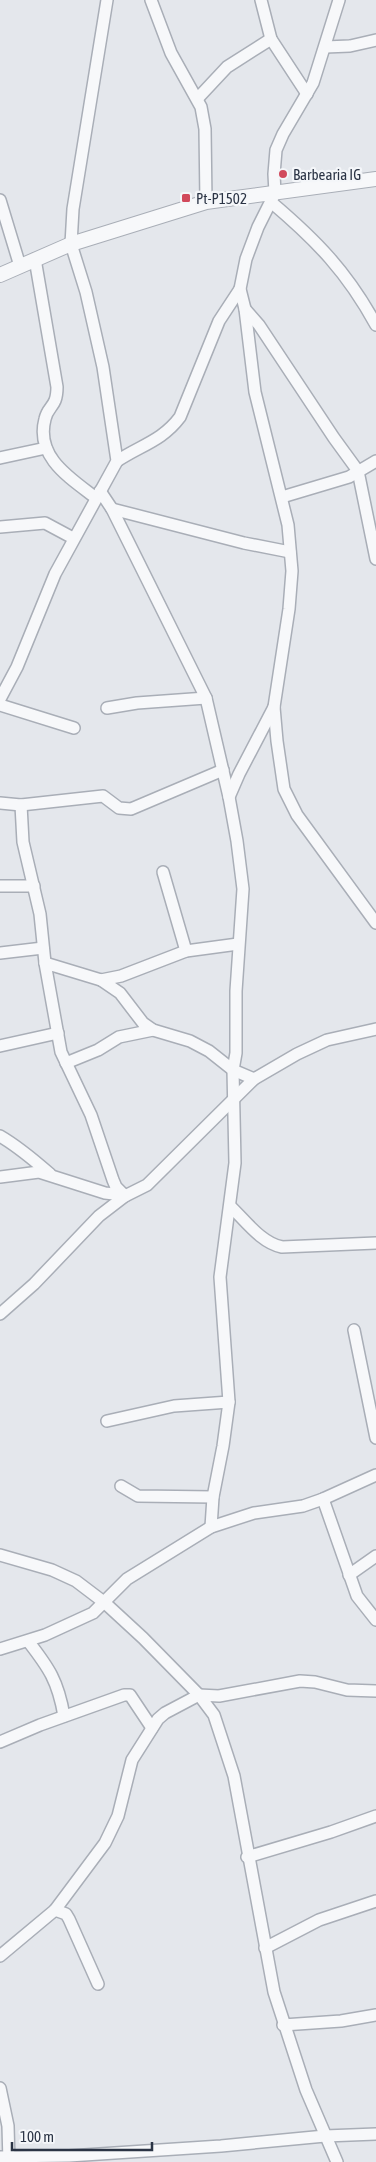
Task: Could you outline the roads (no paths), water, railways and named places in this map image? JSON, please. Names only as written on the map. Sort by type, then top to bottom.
[{"type":"street","points":[[107,0],[75,191],[72,244],[86,292],[103,367],[117,461]]},
{"type":"street","points":[[151,0],[171,53],[198,98],[201,107],[205,129],[206,202]]},
{"type":"street","points":[[261,0],[271,39],[308,94]]},
{"type":"street","points":[[0,700],[18,667],[41,605],[73,538],[117,461],[130,452],[152,443],[171,430],[180,417],[219,321],[240,289],[246,259],[258,227],[273,197],[276,150],[282,134],[308,94],[339,0]]},
{"type":"street","points":[[198,98],[227,67],[271,39]]},
{"type":"street","points":[[325,47],[350,46],[376,40]]},
{"type":"street","points":[[0,275],[72,244],[206,202],[273,197],[376,179]]},
{"type":"street","points":[[273,197],[336,264],[360,296],[376,325]]},
{"type":"street","points":[[0,200],[20,266]]},
{"type":"street","points":[[35,259],[56,387],[56,400],[45,417],[43,436],[46,448],[52,461],[61,470],[98,494],[112,509],[206,698],[224,773],[237,840],[243,889],[236,991],[236,1053],[234,1070],[235,1162],[220,1277],[229,1402],[213,1497],[210,1527]]},
{"type":"street","points":[[240,289],[245,309],[255,392],[288,525],[292,571],[289,609],[274,707],[276,741],[284,789],[297,815],[376,923]]},
{"type":"street","points":[[245,309],[259,325],[358,472],[376,560]]},
{"type":"street","points":[[0,458],[46,448]]},
{"type":"street","points":[[282,497],[349,477],[376,462]]},
{"type":"street","points":[[112,509],[244,543],[290,552]]},
{"type":"street","points":[[0,527],[45,523],[73,538]]},
{"type":"street","points":[[107,708],[137,703],[206,698]]},
{"type":"street","points":[[0,705],[74,728]]},
{"type":"street","points":[[229,797],[274,707]]},
{"type":"street","points":[[259,735],[276,741]]},
{"type":"street","points":[[0,803],[21,805],[103,796],[119,808],[131,809],[224,773],[239,774]]},
{"type":"street","points":[[21,805],[23,842],[40,914],[45,963],[58,1033],[66,1063],[91,1115],[113,1180],[124,1196]]},
{"type":"street","points":[[163,872],[186,951]]},
{"type":"street","points":[[0,886],[34,886]]},
{"type":"street","points":[[101,980],[121,976],[186,951],[238,944]]},
{"type":"street","points":[[0,953],[43,948]]},
{"type":"street","points":[[45,963],[101,980],[115,988],[135,1015],[153,1030],[190,1041],[209,1050],[234,1070],[254,1079]]},
{"type":"street","points":[[0,1314],[34,1284],[99,1216],[124,1196],[147,1185],[254,1079],[297,1054],[327,1040],[376,1029]]},
{"type":"street","points":[[66,1063],[110,1044],[119,1037],[153,1030]]},
{"type":"street","points":[[0,1046],[58,1033]]},
{"type":"street","points":[[209,1050],[236,1053]]},
{"type":"street","points":[[0,1136],[20,1147],[34,1162],[53,1176]]},
{"type":"street","points":[[0,1177],[29,1172],[53,1176],[105,1193],[124,1196]]},
{"type":"street","points":[[230,1206],[266,1240],[274,1245],[376,1242]]},
{"type":"street","points":[[354,1330],[376,1438]]},
{"type":"street","points":[[107,1421],[174,1406],[229,1402]]},
{"type":"street","points":[[0,1649],[28,1641],[83,1619],[105,1603],[113,1592],[127,1579],[210,1527],[254,1513],[303,1506],[323,1499],[376,1474]]},
{"type":"street","points":[[121,1486],[138,1496],[213,1497]]},
{"type":"street","points":[[323,1499],[357,1596],[376,1620]]},
{"type":"street","points":[[0,1555],[52,1570],[76,1581],[105,1603],[143,1638],[199,1695],[214,1715],[234,1776],[247,1857],[274,1992],[283,2025],[325,2136],[337,2162]]},
{"type":"street","points":[[349,1575],[376,1556]]},
{"type":"street","points":[[28,1641],[55,1678],[61,1696],[64,1716]]},
{"type":"street","points":[[0,1956],[55,1910],[105,1843],[118,1816],[132,1760],[152,1728],[165,1713],[199,1695],[219,1696],[300,1681],[315,1682],[347,1690],[376,1692]]},
{"type":"street","points":[[0,1742],[115,1697],[130,1695],[152,1728]]},
{"type":"street","points":[[214,1715],[219,1696]]},
{"type":"street","points":[[247,1857],[376,1816]]},
{"type":"street","points":[[265,1948],[319,1920],[376,1901]]},
{"type":"street","points":[[55,1910],[66,1914],[69,1919],[98,1984]]},
{"type":"street","points":[[283,2025],[341,2021],[376,2015]]},
{"type":"street","points":[[0,2088],[8,2126],[6,2159],[49,2159],[325,2136],[376,2134]]},
{"type":"place","name":"Barbearia IG","points":[[283,174]]},
{"type":"place","name":"Pt-P1502","points":[[186,198]]}]
